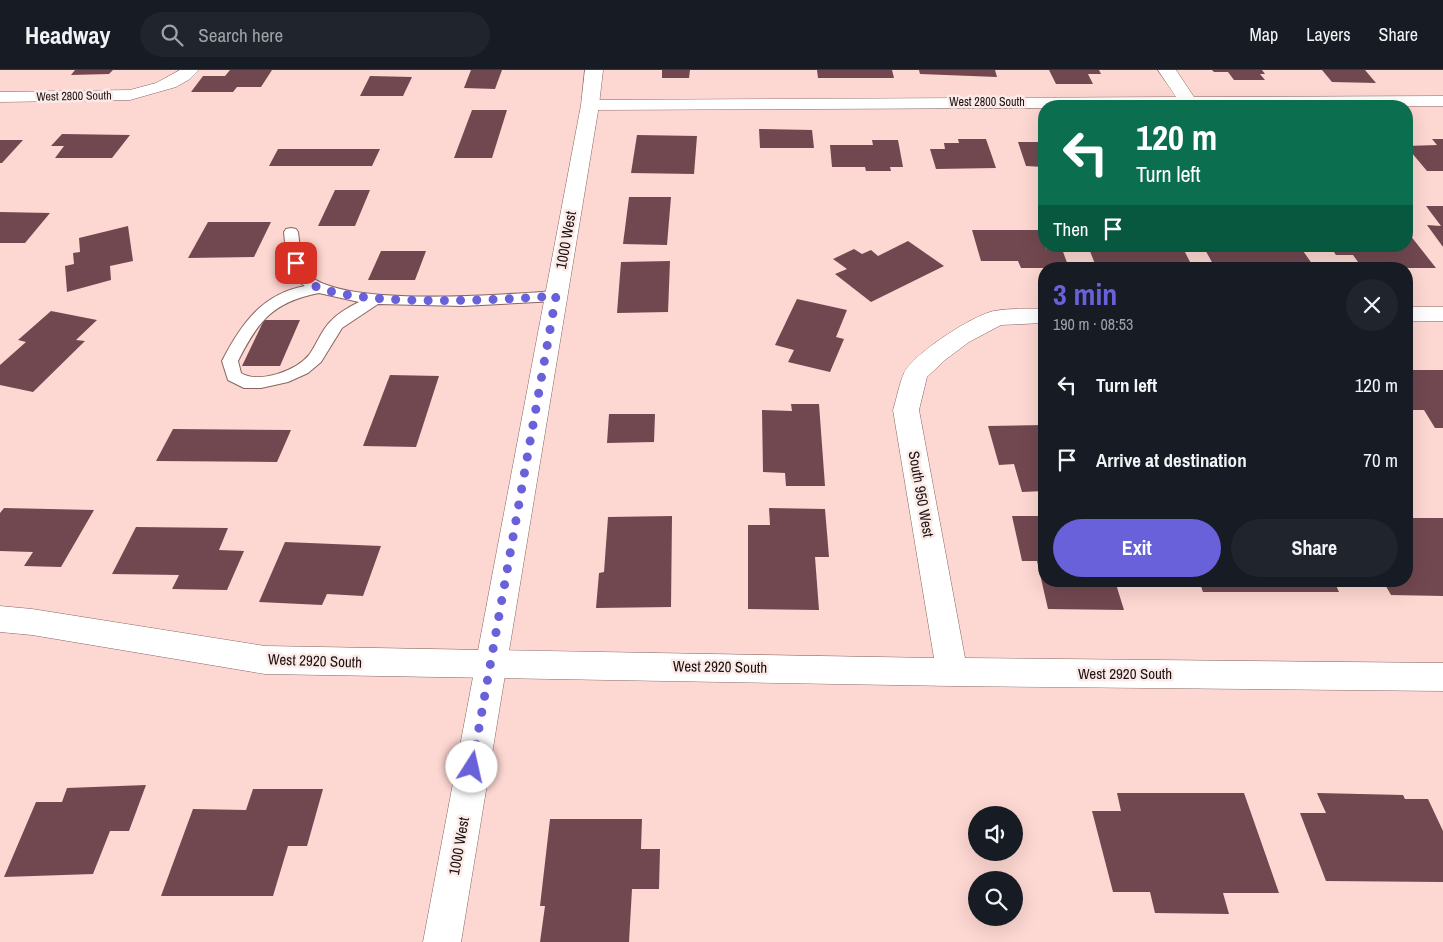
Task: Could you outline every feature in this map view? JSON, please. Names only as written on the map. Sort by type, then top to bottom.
[{"type":"street","name":"West 2800 South","points":[[0,97],[130,95],[148,92],[168,84],[190,70]]},
{"type":"street","name":"1000 West","points":[[442,942],[590,105],[594,70]]},
{"type":"street","points":[[1167,70],[1186,100]]},
{"type":"street","name":"West 2800 South","points":[[590,105],[1038,101]]},
{"type":"street","name":"West 2800 South","points":[[1413,101],[1443,101]]},
{"type":"street","points":[[1413,314],[1443,314]]},
{"type":"street","name":"South 950 West","points":[[952,672],[906,410],[916,374],[937,354],[961,337],[996,318],[1038,316]]},
{"type":"street","name":"West 2920 South","points":[[0,619],[32,622],[265,660],[343,663],[490,663],[952,672],[1443,677]]},
{"type":"lane","points":[[291,232],[296,263],[303,278],[320,288],[374,299],[490,301],[556,296]]},
{"type":"lane","points":[[320,288],[289,295],[259,313],[239,341],[230,361],[234,376],[245,382],[269,381],[287,377],[305,368],[315,359],[330,331],[341,320],[374,299]]},
{"type":"building","points":[[75,70],[113,70],[109,74],[71,75]]},
{"type":"building","points":[[230,70],[272,70],[261,87],[237,87],[233,92],[191,92],[203,76],[225,76]]},
{"type":"building","points":[[471,70],[502,70],[495,89],[464,88]]},
{"type":"building","points":[[662,70],[690,70],[689,78],[662,78]]},
{"type":"building","points":[[817,70],[892,70],[894,78],[818,78]]},
{"type":"building","points":[[919,70],[995,70],[997,77],[920,74]]},
{"type":"building","points":[[1049,70],[1099,70],[1101,74],[1088,74],[1093,84],[1056,84]]},
{"type":"building","points":[[1212,70],[1262,70],[1265,74],[1260,74],[1265,80],[1234,80],[1228,72],[1214,72]]},
{"type":"building","points":[[1322,70],[1365,70],[1376,83],[1332,82]]},
{"type":"building","points":[[370,76],[412,77],[403,96],[360,96]]},
{"type":"building","points":[[472,110],[507,110],[492,158],[454,158]]},
{"type":"building","points":[[759,129],[812,130],[814,148],[760,148]]},
{"type":"building","points":[[62,134],[130,135],[112,158],[55,158],[64,146],[51,146]]},
{"type":"building","points":[[637,135],[697,136],[694,174],[631,173]]},
{"type":"building","points":[[958,139],[986,139],[996,168],[936,169],[930,149],[945,149],[944,143],[959,143]]},
{"type":"building","points":[[1432,139],[1443,139],[1443,171],[1427,171],[1413,154],[1413,146],[1437,145]]},
{"type":"building","points":[[0,140],[23,140],[2,163],[0,163]]},
{"type":"building","points":[[872,140],[898,140],[903,167],[890,167],[891,171],[866,171],[865,167],[832,167],[830,145],[873,145]]},
{"type":"building","points":[[1018,142],[1038,142],[1038,167],[1026,166]]},
{"type":"building","points":[[278,149],[380,149],[372,166],[269,166]]},
{"type":"building","points":[[335,190],[370,190],[355,226],[318,226]]},
{"type":"building","points":[[629,197],[671,197],[667,245],[623,244]]},
{"type":"building","points":[[1426,206],[1443,206],[1443,247],[1427,225],[1441,226]]},
{"type":"building","points":[[0,212],[50,213],[25,243],[0,243]]},
{"type":"building","points":[[208,222],[271,222],[254,257],[188,258]]},
{"type":"building","points":[[128,226],[133,261],[110,266],[111,280],[67,292],[65,266],[74,264],[73,253],[80,252],[79,238]]},
{"type":"building","points":[[972,230],[1038,230],[1038,252],[1063,252],[1067,262],[1038,262],[1038,268],[1021,268],[1018,261],[981,261]]},
{"type":"building","points":[[1413,239],[1436,268],[1413,268],[1413,262],[1358,262],[1353,255],[1336,255],[1334,252],[1413,252]]},
{"type":"building","points":[[908,241],[944,266],[871,302],[835,274],[847,269],[833,259],[854,249],[862,254],[871,250],[878,256]]},
{"type":"building","points":[[381,251],[426,251],[415,280],[368,280]]},
{"type":"building","points":[[1090,252],[1185,252],[1190,262],[1094,262]]},
{"type":"building","points":[[1206,252],[1304,252],[1311,262],[1212,262]]},
{"type":"building","points":[[670,261],[668,312],[617,313],[621,262]]},
{"type":"building","points":[[797,299],[847,310],[836,337],[844,339],[830,372],[788,362],[794,350],[775,345]]},
{"type":"building","points":[[51,311],[97,320],[76,340],[85,341],[33,392],[0,385],[0,365],[26,342],[18,340]]},
{"type":"building","points":[[264,320],[300,320],[280,366],[242,366]]},
{"type":"building","points":[[1413,370],[1443,370],[1443,428],[1435,428],[1424,410],[1413,410]]},
{"type":"building","points":[[390,375],[439,376],[416,447],[363,446]]},
{"type":"building","points":[[791,404],[819,404],[825,486],[786,486],[785,473],[763,472],[762,410],[792,411]]},
{"type":"building","points":[[609,414],[655,414],[654,442],[607,443]]},
{"type":"building","points":[[1038,425],[1038,491],[1022,492],[1014,464],[999,465],[988,426]]},
{"type":"building","points":[[173,429],[291,430],[277,462],[156,461]]},
{"type":"building","points":[[4,508],[94,510],[61,567],[24,566],[33,552],[0,551],[0,513]]},
{"type":"building","points":[[769,508],[825,509],[829,557],[815,557],[819,610],[748,609],[748,525],[770,525]]},
{"type":"building","points":[[672,516],[671,607],[596,608],[599,573],[604,572],[608,517]]},
{"type":"building","points":[[1012,516],[1038,516],[1038,565],[1037,561],[1022,561]]},
{"type":"building","points":[[1413,518],[1443,518],[1443,596],[1391,595],[1386,587],[1413,587]]},
{"type":"building","points":[[136,527],[228,528],[219,550],[244,551],[227,590],[172,589],[179,575],[112,574]]},
{"type":"building","points":[[285,542],[381,546],[363,596],[327,594],[322,605],[259,602]]},
{"type":"building","points":[[1043,587],[1117,587],[1124,610],[1048,609]]},
{"type":"building","points":[[1201,587],[1337,587],[1339,592],[1203,592]]},
{"type":"building","points":[[146,785],[129,831],[110,831],[93,874],[4,877],[36,802],[62,802],[67,788]]},
{"type":"building","points":[[253,789],[323,789],[307,846],[288,846],[273,896],[161,896],[193,809],[246,810]]},
{"type":"building","points":[[1117,793],[1244,793],[1279,893],[1223,893],[1229,914],[1155,913],[1150,892],[1113,892],[1092,811],[1121,811]]},
{"type":"building","points":[[1317,793],[1403,795],[1405,799],[1428,799],[1443,831],[1443,882],[1326,881],[1300,813],[1326,813]]},
{"type":"building","points":[[550,819],[642,819],[641,849],[660,849],[659,889],[632,889],[629,942],[540,942],[545,906],[540,906]]},
{"type":"route","points":[[296,263],[303,278],[320,288],[374,299],[490,301],[556,296],[472,767]]}]
